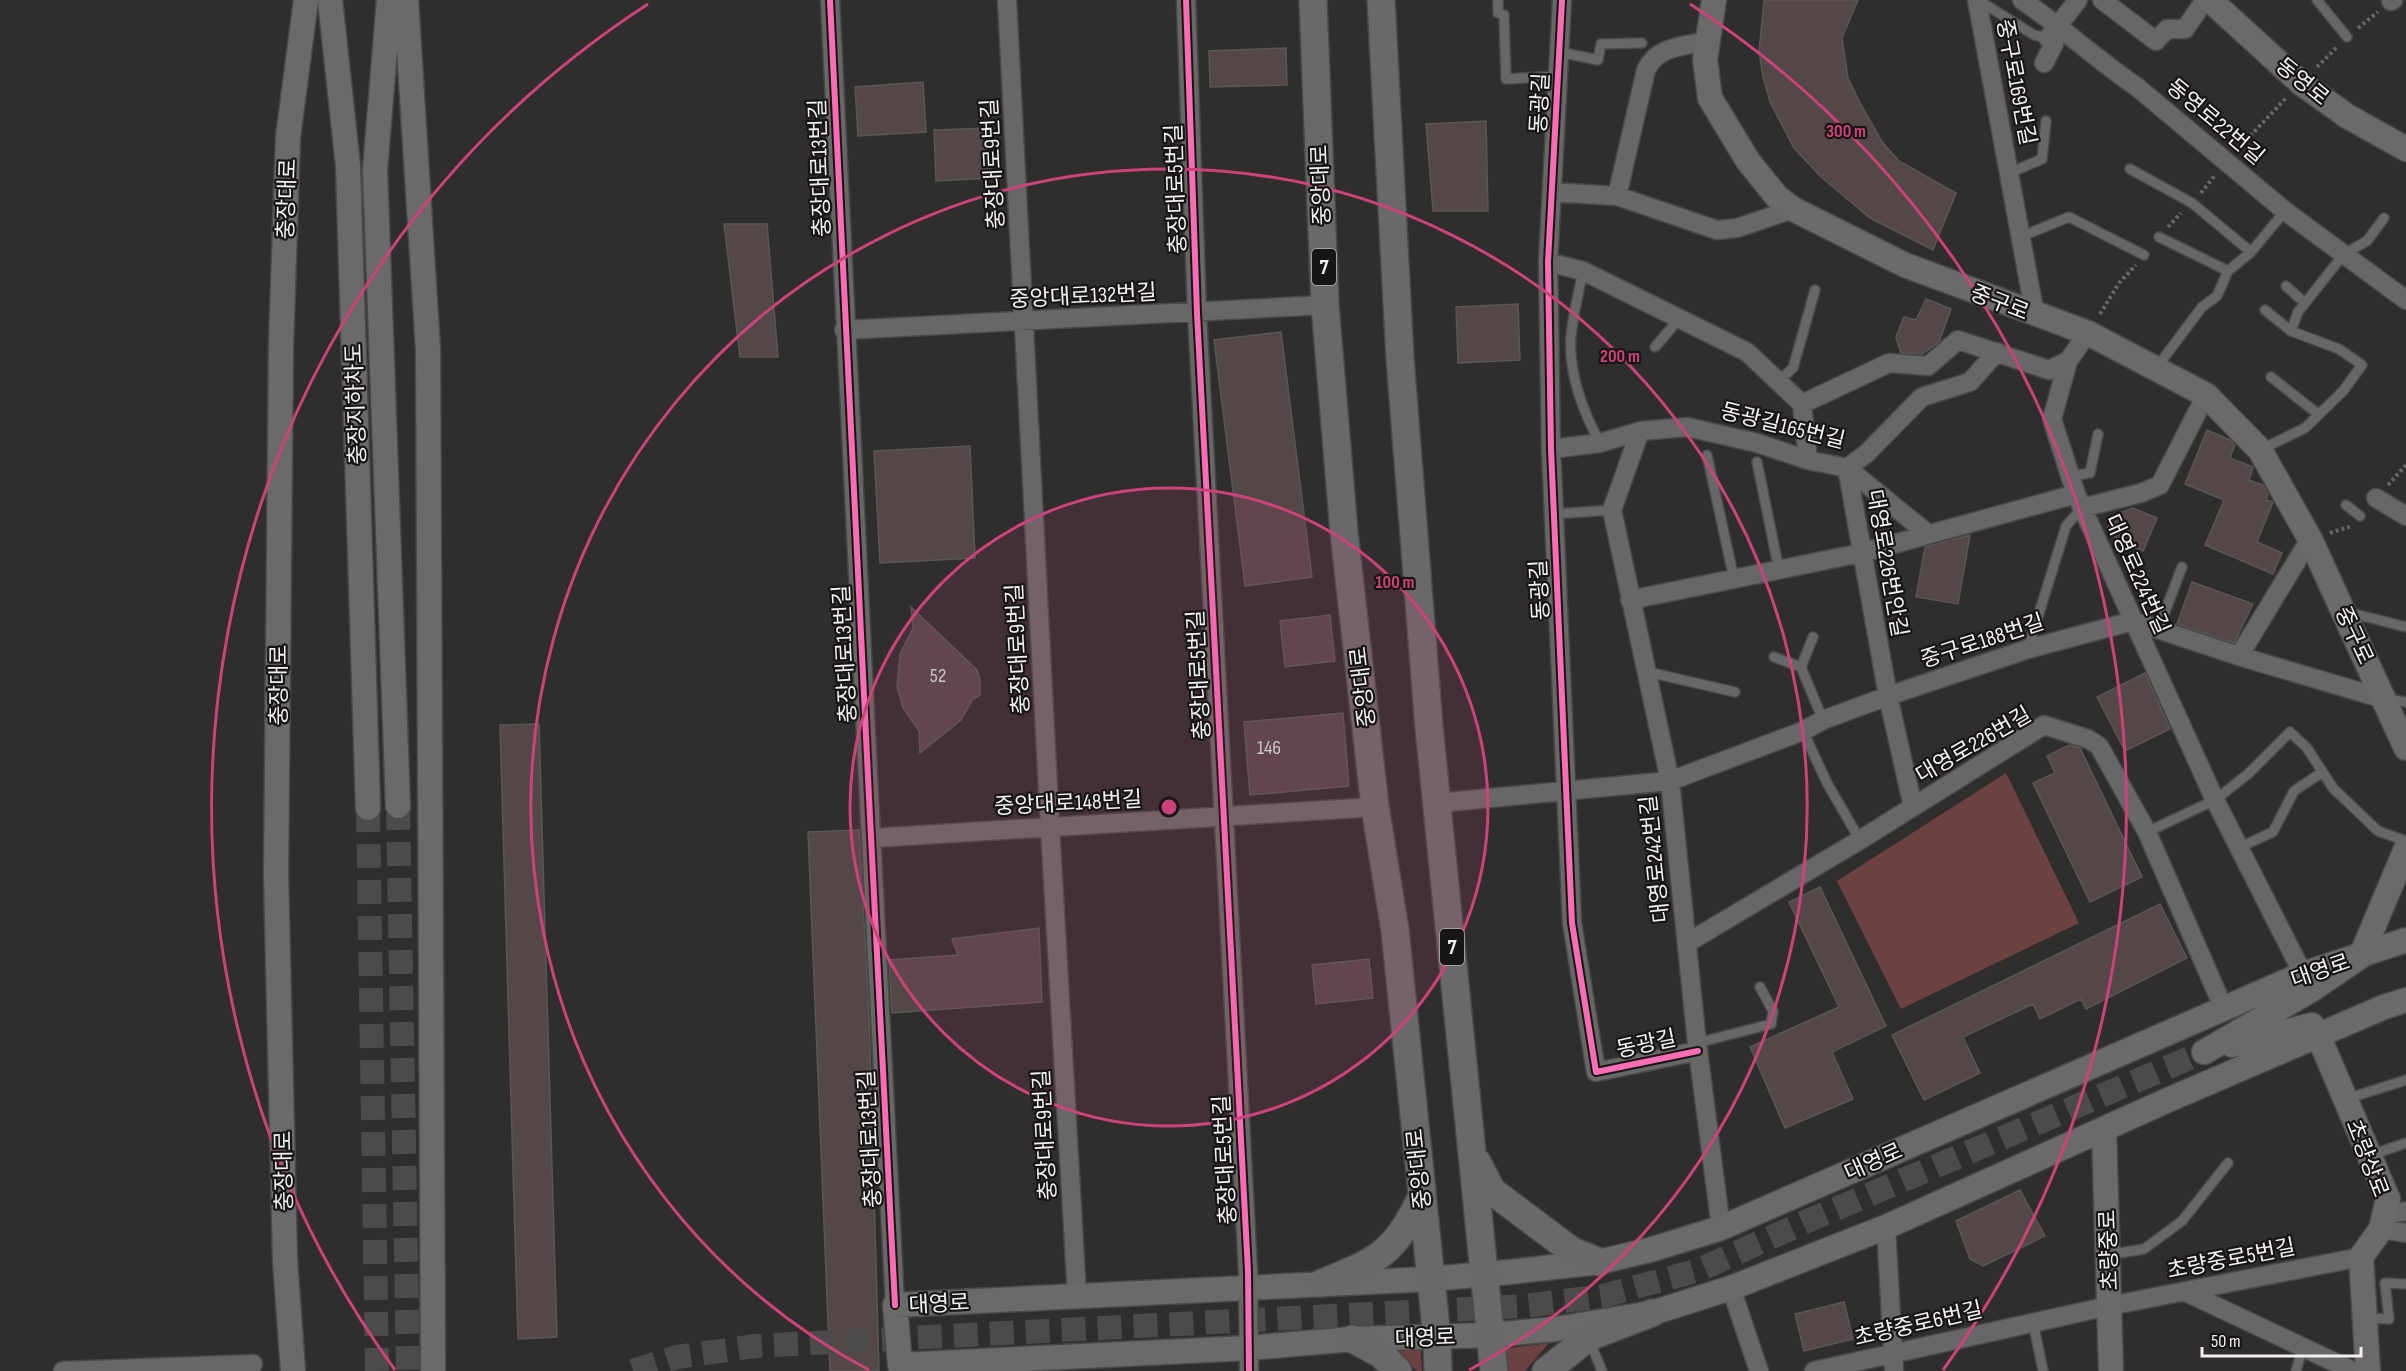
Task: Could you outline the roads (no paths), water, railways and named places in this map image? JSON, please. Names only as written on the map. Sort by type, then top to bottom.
[{"type":"main road","name":"충장대로","points":[[293,1371],[285,1260],[276,874],[280,370],[288,137],[306,0]]},
{"type":"main road","name":"충장지하차도","points":[[330,0],[348,166],[368,808]]},
{"type":"main road","name":"충장지하차도","points":[[389,0],[375,170],[398,806]]},
{"type":"main road","points":[[406,0],[428,349],[433,1371]]},
{"type":"main road","name":"중앙대로","points":[[1313,0],[1325,305],[1344,532],[1375,807],[1395,930],[1437,1338],[1438,1371]]},
{"type":"main road","name":"7","points":[[1381,0],[1400,358],[1437,803],[1494,1371]]},
{"type":"main road","name":"중구로","points":[[1714,0],[1705,58],[1710,98],[1748,161],[1777,197],[1792,209],[1905,265],[2088,333],[2157,367],[2206,395],[2260,450],[2310,539],[2344,612],[2395,700],[2406,748]]},
{"type":"main road","name":"동영로","points":[[2210,0],[2301,83],[2347,116],[2406,149]]},
{"type":"main road","points":[[2395,1004],[2204,1052],[2311,990],[2361,956],[2406,849]]},
{"type":"main road","name":"대영로","points":[[2395,1004],[2318,1035],[1886,1227],[1731,1288],[1652,1313],[1556,1329],[1491,1335],[1353,1339],[1249,1359],[901,1368],[895,1305],[1430,1279],[1599,1262],[1653,1249],[1721,1228],[2303,974],[2406,940]]},
{"type":"main road","name":"초량상로","points":[[2318,1035],[2388,1199],[2390,1218],[2361,1257]]},
{"type":"main road","name":"초량중로","points":[[2104,1129],[2111,1371]]},
{"type":"main road","points":[[1474,1156],[1492,1191],[1572,1251],[1599,1262]]},
{"type":"main road","points":[[1322,1283],[1369,1264],[1395,1243],[1409,1223],[1421,1198]]},
{"type":"main road","points":[[2361,1257],[2368,1371]]},
{"type":"main road","points":[[1546,1371],[1588,1337],[1652,1313]]},
{"type":"main road","points":[[1353,1339],[1381,1354],[1398,1371]]},
{"type":"street","name":"충장대로13번길","points":[[830,0],[844,330],[873,838],[895,1305]]},
{"type":"street","name":"충장대로9번길","points":[[1007,0],[1077,1296]]},
{"type":"street","name":"충장대로5번길","points":[[1186,0],[1197,313],[1249,1288],[1249,1359]]},
{"type":"street","name":"동광길","points":[[1562,0],[1548,262],[1551,448],[1572,923],[1596,1072],[1697,1047]]},
{"type":"street","name":"중구로169번길","points":[[1978,0],[2035,315]]},
{"type":"street","name":"동영로22번길","points":[[2022,0],[2053,31],[2226,162],[2285,212],[2406,300]]},
{"type":"street","points":[[2044,63],[2054,44],[2053,31],[2078,0]]},
{"type":"street","points":[[2102,0],[2157,41],[2167,30],[2185,29],[2205,0]]},
{"type":"street","points":[[1617,196],[1646,70],[1651,58],[1660,53],[1708,41]]},
{"type":"street","points":[[1552,192],[1617,196],[1717,230],[1737,228],[1792,209]]},
{"type":"street","points":[[1548,262],[1583,271],[1747,352],[1802,404],[1808,460]]},
{"type":"street","name":"중앙대로132번길","points":[[844,330],[1325,305]]},
{"type":"street","points":[[1802,404],[1889,363],[1928,366],[1958,340],[2049,370],[2068,360],[2088,333]]},
{"type":"street","name":"동광길165번길","points":[[1551,448],[1600,443],[1640,431],[1687,427],[1757,443],[1808,460],[1848,468],[1866,454],[1922,397],[1970,382],[1997,352]]},
{"type":"street","name":"대영로224번길","points":[[2068,360],[2052,419],[2079,501],[2215,800],[2303,974]]},
{"type":"street","points":[[1630,600],[1861,553],[1927,533],[2079,501],[2141,493],[2160,485],[2206,395]]},
{"type":"street","points":[[1612,510],[1640,431]]},
{"type":"street","points":[[1848,468],[1927,533]]},
{"type":"street","name":"대영로226번안길","points":[[1848,468],[1861,553],[1888,696],[1913,807]]},
{"type":"street","points":[[2376,498],[2406,516]]},
{"type":"street","name":"대영로242번길","points":[[1612,510],[1670,781],[1697,1047],[1721,1228]]},
{"type":"street","points":[[2239,656],[2310,539]]},
{"type":"street","name":"중구로188번길","points":[[1437,803],[1670,781],[1888,696],[2028,649],[2133,621]]},
{"type":"street","points":[[2133,621],[2239,656],[2395,700]]},
{"type":"street","name":"대영로226번길","points":[[1687,942],[1860,840],[2044,725],[2088,739],[2099,746],[2147,832],[2224,1009]]},
{"type":"street","name":"중앙대로148번길","points":[[873,838],[1375,807]]},
{"type":"street","points":[[2390,1218],[2406,1233]]},
{"type":"street","points":[[1886,1227],[1894,1371]]},
{"type":"street","name":"초량중로5번길","points":[[2109,1306],[2361,1257]]},
{"type":"street","points":[[1731,1288],[1758,1371]]},
{"type":"street","points":[[2186,1292],[2353,1371]]},
{"type":"street","name":"초량중로6번길","points":[[1814,1371],[2109,1306]]},
{"type":"street","points":[[63,1371],[254,1364]]},
{"type":"lane","points":[[1498,0],[1498,13],[1504,15],[1506,79],[1559,76]]},
{"type":"lane","name":"중구로169번길","points":[[1978,0],[2034,35],[2053,31]]},
{"type":"lane","points":[[2316,0],[2347,37]]},
{"type":"lane","name":"동광길","points":[[1559,52],[1598,60],[1601,44],[1642,43]]},
{"type":"lane","name":"중구로169번길","points":[[2009,172],[2042,159],[2046,121]]},
{"type":"lane","points":[[2130,169],[2192,204],[2251,252]]},
{"type":"lane","points":[[2157,367],[2202,307],[2217,296],[2228,271],[2251,252],[2285,212]]},
{"type":"lane","points":[[2020,237],[2069,217],[2144,255]]},
{"type":"lane","points":[[2291,331],[2298,312],[2344,254],[2367,241],[2384,218]]},
{"type":"lane","points":[[2159,237],[2228,271]]},
{"type":"lane","points":[[1583,271],[1571,335],[1571,362],[1588,422],[1600,443]]},
{"type":"lane","points":[[2286,286],[2305,303]]},
{"type":"lane","points":[[1777,382],[1793,368],[1815,290]]},
{"type":"lane","points":[[2260,450],[2305,428],[2343,391],[2362,364],[2339,349],[2291,331],[2265,310]]},
{"type":"lane","points":[[1655,347],[1680,318]]},
{"type":"lane","points":[[2271,377],[2318,414]]},
{"type":"lane","points":[[2071,476],[2090,473],[2098,434]]},
{"type":"lane","points":[[1707,454],[1734,579]]},
{"type":"lane","points":[[1757,462],[1779,570]]},
{"type":"lane","points":[[2028,649],[2066,526],[2079,501]]},
{"type":"lane","points":[[2346,505],[2360,516]]},
{"type":"lane","points":[[1554,514],[1612,510]]},
{"type":"lane","points":[[2158,630],[2182,567]]},
{"type":"lane","points":[[2344,612],[2406,627]]},
{"type":"lane","points":[[1813,637],[1802,667],[1823,720]]},
{"type":"lane","points":[[1774,657],[1802,667]]},
{"type":"lane","points":[[1648,672],[1735,692]]},
{"type":"lane","points":[[1803,731],[1827,783],[1860,840]]},
{"type":"lane","points":[[2147,832],[2215,800],[2248,774],[2290,732],[2307,748],[2321,773],[2333,788],[2378,831],[2406,841]]},
{"type":"lane","points":[[2240,847],[2273,832],[2294,791],[2321,773]]},
{"type":"lane","points":[[1697,1047],[1771,1024],[1773,1011],[1760,987]]},
{"type":"lane","name":"초량상로","points":[[2346,1100],[2406,1080]]},
{"type":"lane","points":[[2370,1155],[2406,1143]]},
{"type":"lane","points":[[2108,1255],[2144,1249],[2182,1221],[2228,1163]]},
{"type":"lane","points":[[2365,1318],[2389,1319],[2385,1283],[2406,1284]]},
{"type":"lane","points":[[2033,1322],[2043,1371]]},
{"type":"lane","points":[[1588,1337],[1602,1371]]},
{"type":"lane","points":[[2296,1371],[2303,1347]]},
{"type":"tunnel","points":[[398,806],[408,1371]]},
{"type":"tunnel","points":[[368,808],[377,1371]]},
{"type":"tunnel","points":[[633,1371],[677,1357],[755,1346],[1524,1306],[1603,1296],[1699,1270],[1805,1222],[2204,1052]]}]
